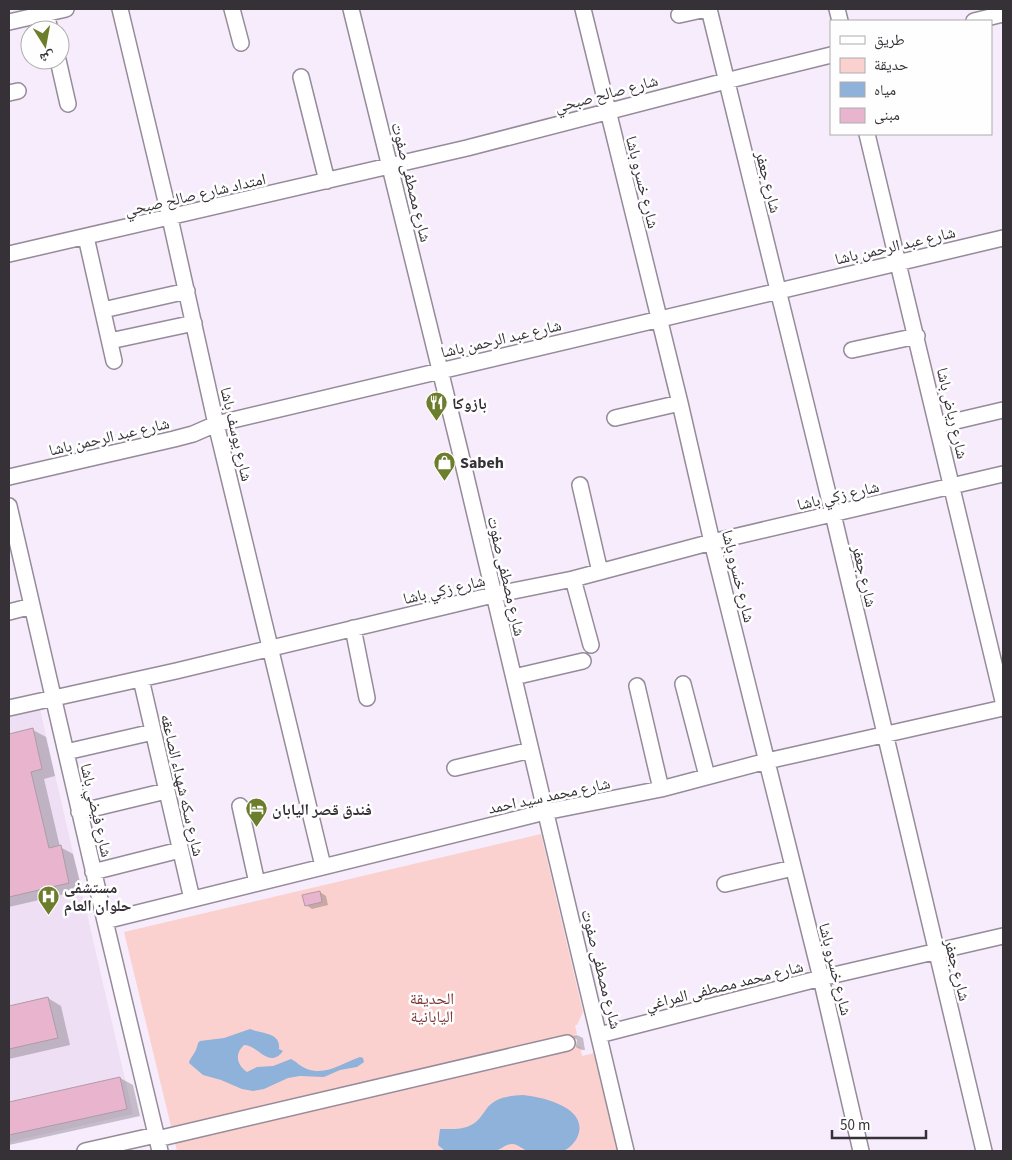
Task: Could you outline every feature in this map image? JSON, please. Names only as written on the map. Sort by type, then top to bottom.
[{"type":"street","points":[[9,22],[38,13],[65,9]]},
{"type":"street","name":"شارع يوسف باشا","points":[[120,9],[170,218],[216,424],[323,866]]},
{"type":"street","points":[[232,9],[241,43]]},
{"type":"street","name":"شارع مصطفى صفوت","points":[[352,9],[514,677],[626,1151]]},
{"type":"street","name":"شارع خسرو باشا","points":[[583,9],[680,403],[712,542],[821,978],[861,1151]]},
{"type":"street","points":[[679,15],[708,9]]},
{"type":"street","name":"شارع جعفر","points":[[708,9],[832,514],[984,1151]]},
{"type":"street","points":[[978,20],[1003,14]]},
{"type":"street","name":"شارع صالح صبحي","points":[[390,165],[467,148],[726,80],[830,55]]},
{"type":"street","points":[[60,70],[68,104]]},
{"type":"street","points":[[301,77],[327,181]]},
{"type":"street","name":"شارع رياض باشا","points":[[868,135],[1003,701]]},
{"type":"street","name":"امتداد شارع صالح صبحي","points":[[9,254],[170,218],[390,165]]},
{"type":"street","points":[[86,237],[114,361]]},
{"type":"street","name":"شارع عبد الرحمن باشا","points":[[9,477],[174,439],[216,424],[440,370],[1003,238]]},
{"type":"street","points":[[103,310],[186,291]]},
{"type":"street","points":[[110,342],[194,323]]},
{"type":"street","points":[[852,350],[917,336]]},
{"type":"street","points":[[615,418],[680,403]]},
{"type":"street","points":[[938,425],[1003,410]]},
{"type":"street","name":"شارع زكي باشا","points":[[9,708],[574,579],[712,542],[1003,474]]},
{"type":"street","points":[[580,485],[600,572]]},
{"type":"street","name":"شارع فيضي باشا","points":[[9,506],[16,567],[32,606],[104,921],[158,1142]]},
{"type":"street","points":[[574,579],[591,645]]},
{"type":"street","points":[[9,612],[32,606]]},
{"type":"street","points":[[353,628],[367,698]]},
{"type":"street","points":[[514,677],[583,661]]},
{"type":"street","name":"شارع سكه شهداء الصاعقه","points":[[141,679],[192,899]]},
{"type":"street","points":[[683,684],[707,776]]},
{"type":"street","points":[[637,686],[661,789]]},
{"type":"street","name":"شارع محمد سيد احمد","points":[[104,921],[545,812],[661,789],[767,761],[1003,708]]},
{"type":"street","points":[[66,752],[153,732]]},
{"type":"street","points":[[455,768],[531,750]]},
{"type":"street","points":[[79,812],[166,791]]},
{"type":"street","points":[[240,806],[256,882]]},
{"type":"street","points":[[93,872],[180,850]]},
{"type":"street","points":[[725,884],[793,868]]},
{"type":"street","name":"شارع محمد مصطفى المراغي","points":[[599,1035],[821,978],[1003,936]]},
{"type":"street","points":[[85,1151],[158,1142],[575,1041]]},
{"type":"shaded area","name":"مستشفى حلوان العام","points":[[40,709],[133,1114],[9,1142],[9,717]]},
{"type":"green space","name":"الحديقة اليابانية","points":[[541,834],[583,1012],[577,1025],[575,1025],[577,1047],[580,1046],[582,1056],[594,1053],[617,1151],[177,1151],[124,932]]},
{"type":"water","points":[[250,1029],[270,1034],[277,1039],[279,1049],[283,1051],[273,1058],[244,1045],[239,1052],[238,1059],[241,1066],[247,1072],[257,1067],[273,1066],[291,1059],[305,1068],[314,1071],[328,1070],[360,1057],[363,1058],[364,1062],[357,1067],[340,1070],[324,1077],[300,1076],[288,1078],[264,1089],[253,1091],[203,1075],[189,1063],[200,1041],[224,1038]]},
{"type":"water","points":[[523,1095],[542,1098],[563,1106],[571,1112],[577,1119],[580,1128],[573,1144],[560,1152],[536,1152],[512,1144],[490,1152],[445,1151],[438,1145],[440,1129],[467,1127],[477,1121],[489,1106],[497,1100]]},
{"type":"building","points":[[33,728],[42,769],[31,772],[49,848],[61,845],[69,883],[9,897],[9,734]]},
{"type":"building","points":[[320,891],[322,902],[305,906],[302,895]]},
{"type":"building","points":[[48,997],[58,1038],[9,1049],[9,1006]]},
{"type":"building","points":[[120,1077],[127,1109],[9,1135],[9,1102]]},
{"type":"place","name":"بازوكا","points":[[436,422]]},
{"type":"place","name":"Sabeh","points":[[444,481]]},
{"type":"place","name":"فندق قصر اليابان","points":[[256,828]]},
{"type":"place","name":"مستشفى حلوان العام","points":[[48,915]]}]
